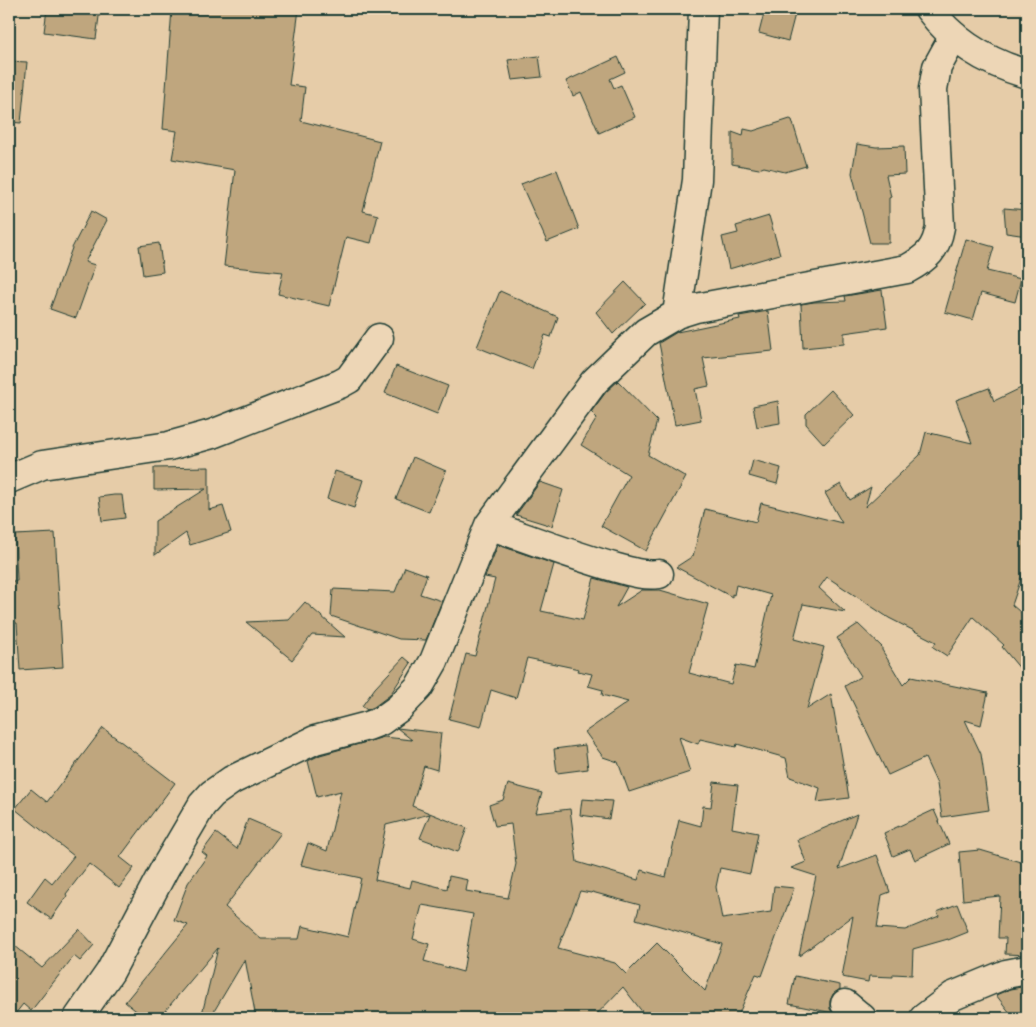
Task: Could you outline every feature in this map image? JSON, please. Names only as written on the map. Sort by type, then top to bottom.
[{"type":"street","points":[[677,314],[697,180],[703,9]]},
{"type":"street","points":[[930,9],[954,36],[984,56],[1027,74]]},
{"type":"street","points":[[78,1018],[110,972],[165,868],[202,805],[212,794],[232,780],[315,740],[381,721],[399,708],[419,687],[434,661],[489,525],[594,382],[646,332],[677,314],[696,308],[907,269],[929,255],[938,239],[940,227],[933,89],[943,53],[954,36]]},
{"type":"street","points":[[9,479],[42,465],[169,446],[212,434],[340,384],[349,378],[379,338]]},
{"type":"street","points":[[489,525],[594,562],[636,574],[650,576],[659,574]]},
{"type":"street","points":[[924,1018],[953,996],[1006,974],[1027,970]]},
{"type":"building","points":[[47,9],[100,9],[96,39],[44,32]]},
{"type":"building","points":[[172,9],[299,9],[289,85],[305,87],[301,121],[380,141],[363,211],[378,215],[371,243],[346,237],[329,306],[278,294],[283,272],[224,266],[235,170],[172,159],[177,131],[163,129]]},
{"type":"building","points":[[765,9],[795,14],[788,41],[759,33]]},
{"type":"building","points":[[539,56],[542,77],[512,80],[508,60]]},
{"type":"building","points":[[618,57],[625,72],[610,79],[614,88],[621,85],[635,117],[599,133],[581,92],[573,96],[566,81]]},
{"type":"building","points":[[9,61],[27,62],[21,123],[9,122]]},
{"type":"building","points":[[790,119],[792,120],[806,166],[785,172],[764,167],[759,169],[732,164],[732,132],[743,136],[744,129],[753,131]]},
{"type":"building","points":[[857,144],[876,147],[904,146],[905,174],[886,175],[891,197],[889,198],[889,243],[870,243],[852,173]]},
{"type":"building","points":[[557,170],[579,229],[547,242],[521,184]]},
{"type":"building","points":[[1004,208],[1027,210],[1027,236],[1006,233]]},
{"type":"building","points":[[91,211],[107,220],[85,262],[95,265],[76,318],[50,309],[72,248]]},
{"type":"building","points":[[769,216],[780,254],[729,269],[722,237],[738,233],[736,226]]},
{"type":"building","points":[[966,239],[994,247],[987,271],[1021,279],[1015,302],[981,293],[973,320],[945,312]]},
{"type":"building","points":[[159,243],[163,272],[143,275],[139,246]]},
{"type":"building","points":[[625,282],[645,303],[613,334],[596,312]]},
{"type":"building","points":[[882,290],[887,327],[844,333],[844,344],[803,348],[801,304],[846,301],[845,296]]},
{"type":"building","points":[[500,291],[558,317],[551,337],[545,335],[532,369],[477,347]]},
{"type":"building","points":[[768,311],[773,351],[703,358],[709,386],[695,389],[701,420],[675,425],[659,343],[677,332],[740,319],[739,316]]},
{"type":"building","points":[[396,366],[448,386],[437,414],[385,393]]},
{"type":"building","points":[[618,381],[657,421],[648,455],[686,477],[646,551],[601,526],[629,475],[581,445],[597,418],[591,412],[606,392]]},
{"type":"building","points":[[1027,385],[1027,561],[1012,605],[1027,618],[1027,677],[1002,647],[1004,645],[973,617],[947,656],[933,647],[936,642],[889,618],[827,577],[819,588],[845,612],[803,604],[794,639],[824,647],[807,709],[831,694],[849,798],[817,802],[820,788],[790,777],[786,758],[737,744],[736,747],[700,739],[698,744],[679,737],[690,772],[629,792],[618,762],[603,757],[585,732],[628,702],[602,695],[603,690],[588,686],[592,674],[578,671],[579,669],[527,658],[516,698],[491,690],[481,727],[449,719],[466,654],[475,656],[495,579],[485,577],[498,545],[554,564],[541,611],[583,620],[594,578],[627,587],[616,607],[642,590],[660,590],[708,604],[689,673],[731,684],[736,665],[754,669],[771,595],[736,585],[732,597],[676,567],[693,556],[705,509],[756,522],[761,503],[842,523],[825,493],[841,484],[850,500],[871,487],[865,507],[920,455],[926,432],[972,443],[956,400],[989,388],[994,401]]},
{"type":"building","points":[[831,390],[854,415],[824,444],[806,424],[806,414]]},
{"type":"building","points":[[778,401],[780,423],[757,427],[753,406]]},
{"type":"building","points":[[413,457],[446,471],[429,512],[396,499]]},
{"type":"building","points":[[753,460],[781,468],[777,484],[749,476]]},
{"type":"building","points":[[209,467],[209,510],[223,506],[231,532],[190,545],[186,533],[155,555],[155,521],[206,489],[154,490],[154,468]]},
{"type":"building","points":[[335,471],[363,480],[354,508],[327,499]]},
{"type":"building","points":[[540,482],[563,490],[552,526],[516,515]]},
{"type":"building","points":[[122,495],[125,518],[102,521],[99,497]]},
{"type":"building","points":[[55,533],[63,667],[20,670],[17,623],[9,623],[9,581],[17,581],[15,535]]},
{"type":"building","points":[[405,567],[427,575],[420,594],[442,601],[426,640],[399,639],[331,616],[333,589],[395,592]]},
{"type":"building","points":[[305,602],[345,637],[312,635],[292,660],[246,622],[289,620]]},
{"type":"building","points":[[858,624],[882,647],[903,685],[911,677],[988,693],[981,725],[965,720],[981,754],[989,810],[942,817],[937,784],[925,758],[888,775],[845,686],[861,676],[837,638]]},
{"type":"building","points":[[404,657],[411,663],[390,695],[367,710],[362,706],[375,688]]},
{"type":"building","points":[[103,728],[175,783],[120,857],[134,868],[119,888],[89,864],[66,894],[67,896],[51,919],[27,902],[45,877],[52,883],[74,856],[15,809],[31,789],[47,802]]},
{"type":"building","points":[[397,728],[441,733],[437,770],[424,766],[412,806],[467,828],[458,852],[420,838],[430,814],[386,825],[375,880],[410,888],[412,880],[447,889],[449,876],[468,880],[466,891],[508,898],[516,864],[511,824],[495,826],[489,805],[503,800],[508,784],[542,793],[536,813],[570,809],[577,862],[638,880],[641,870],[666,877],[679,820],[701,826],[703,806],[711,807],[714,782],[738,785],[732,828],[758,833],[750,874],[720,868],[716,887],[722,919],[771,912],[774,886],[794,888],[762,976],[756,974],[737,1018],[647,1018],[623,987],[593,1018],[256,1018],[245,959],[210,1018],[201,1018],[218,948],[159,1018],[145,1018],[125,1002],[188,925],[174,920],[188,883],[207,856],[202,852],[216,833],[237,849],[248,819],[281,833],[225,907],[261,939],[299,939],[302,926],[348,937],[361,878],[301,865],[308,843],[327,851],[341,791],[317,797],[308,761],[320,755],[384,737],[412,740]],"holes":[[[580,891],[592,892],[640,905],[636,919],[722,944],[705,991],[657,943],[626,974],[615,963],[558,948]],[[422,905],[473,914],[463,972],[424,961],[429,944],[413,939]]]},
{"type":"building","points":[[585,745],[588,769],[557,773],[554,749]]},
{"type":"building","points":[[582,799],[612,801],[609,819],[580,815]]},
{"type":"building","points":[[934,810],[949,844],[915,860],[910,849],[893,856],[884,833]]},
{"type":"building","points":[[857,814],[839,869],[877,855],[890,892],[882,895],[877,928],[905,930],[939,916],[937,912],[957,904],[968,932],[948,940],[913,949],[912,975],[893,974],[893,977],[869,976],[868,982],[842,977],[853,916],[799,956],[816,876],[791,868],[806,862],[797,840]]},
{"type":"building","points":[[980,850],[1027,864],[1027,955],[1005,954],[1006,938],[998,938],[1000,896],[963,900],[959,852]]},
{"type":"building","points":[[79,929],[94,945],[80,961],[74,956],[31,1011],[23,1004],[12,1018],[9,1018],[9,941],[42,968]]},
{"type":"building","points":[[795,976],[840,985],[840,989],[833,994],[830,1001],[830,1009],[833,1013],[789,1004]]},
{"type":"building","points":[[1027,986],[1027,1018],[1014,1018],[996,995],[1010,989]]}]
